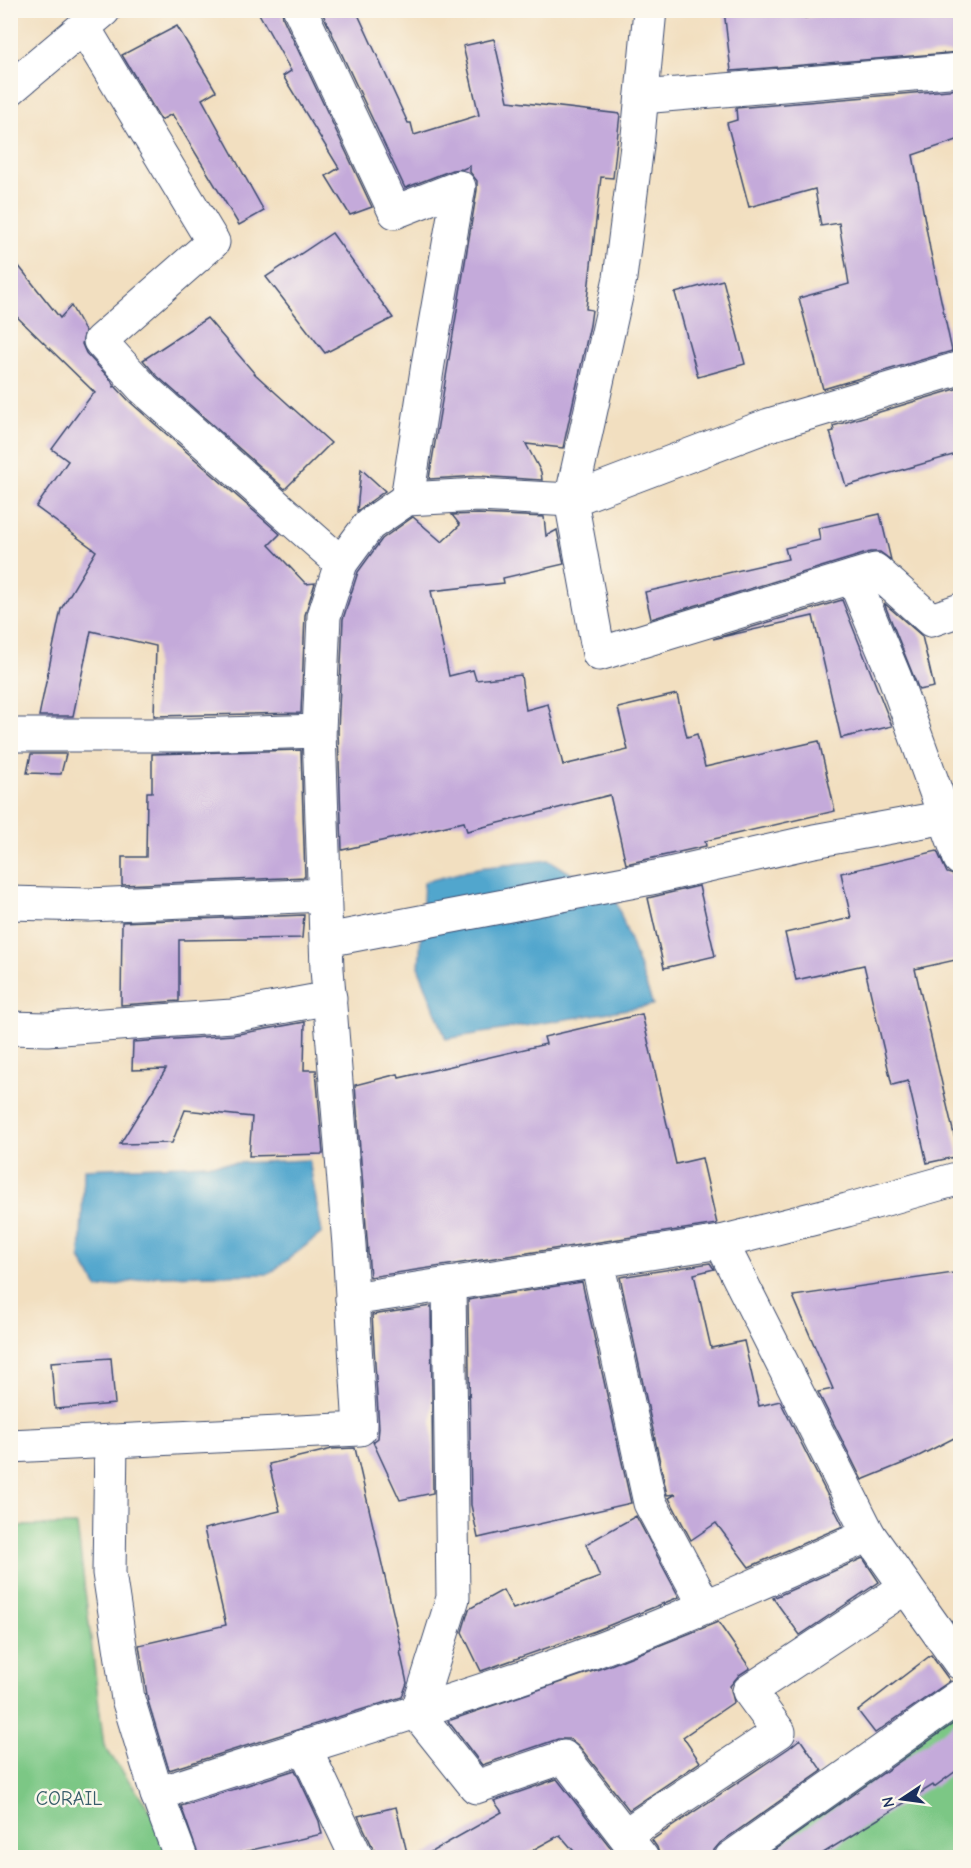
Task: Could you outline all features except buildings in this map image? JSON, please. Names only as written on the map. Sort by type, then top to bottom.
[{"type":"street","points":[[300,10],[395,212],[459,187],[407,499]]},
{"type":"street","points":[[650,10],[620,278],[571,500],[599,654],[875,570],[931,620],[960,610]]},
{"type":"street","points":[[10,89],[94,19],[213,242],[100,341],[143,388],[341,563]]},
{"type":"street","points":[[642,97],[960,70]]},
{"type":"street","points":[[10,1446],[360,1429],[330,998],[319,731],[324,616],[341,563],[369,525],[407,499],[478,495],[571,500],[769,426],[960,368]]},
{"type":"street","points":[[853,577],[895,678],[960,859]]},
{"type":"street","points":[[10,735],[192,735],[319,731]]},
{"type":"street","points":[[327,940],[656,877],[813,841],[946,817]]},
{"type":"street","points":[[10,903],[89,905],[325,895]]},
{"type":"street","points":[[10,1028],[47,1029],[232,1016],[330,998]]},
{"type":"street","points":[[352,1299],[721,1242],[960,1178]]},
{"type":"street","points":[[721,1242],[869,1535],[960,1663]]},
{"type":"street","points":[[597,1261],[650,1503],[705,1606]]},
{"type":"street","points":[[417,1713],[453,1598],[449,1284]]},
{"type":"street","points":[[111,1441],[109,1573],[128,1699],[157,1794],[181,1857]]},
{"type":"street","points":[[157,1794],[304,1746],[417,1713],[565,1662],[705,1606],[869,1535]]},
{"type":"street","points":[[417,1713],[476,1787],[564,1757],[634,1846],[779,1731],[748,1692],[906,1587]]},
{"type":"street","points":[[731,1857],[960,1696]]},
{"type":"street","points":[[304,1746],[357,1857]]},
{"type":"green space","name":"CORAIL","points":[[77,1525],[104,1746],[178,1849],[179,1857],[11,1857],[10,1526]]},
{"type":"green space","points":[[947,1705],[960,1719],[960,1857],[731,1858]]},
{"type":"water","points":[[549,860],[616,901],[653,1005],[446,1039],[419,969],[424,882],[478,868]]},
{"type":"water","points":[[309,1160],[322,1233],[269,1274],[157,1276],[98,1289],[80,1258],[84,1169]]}]
